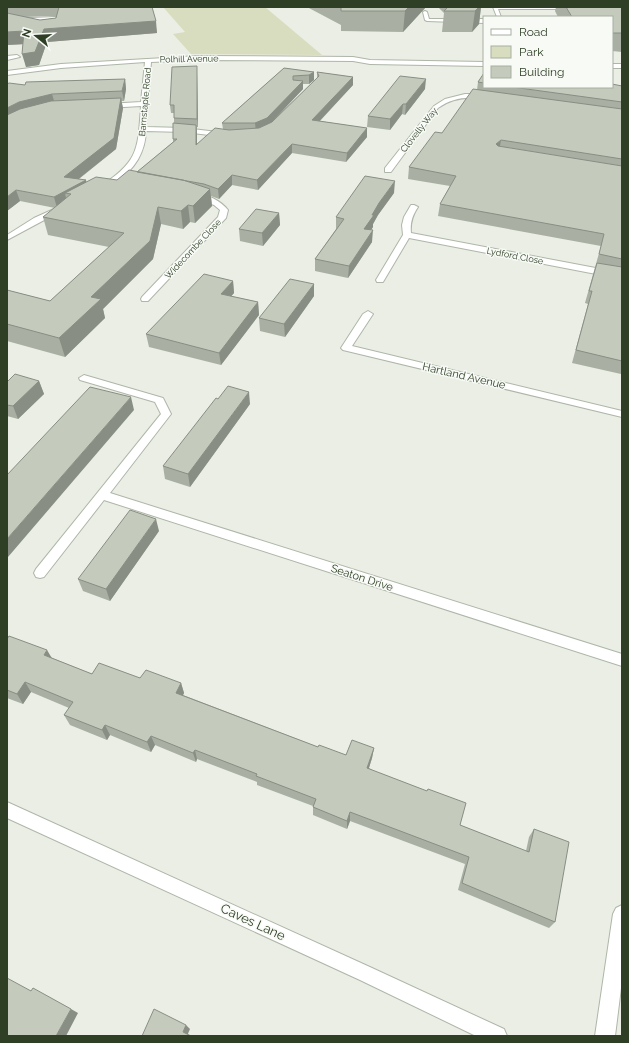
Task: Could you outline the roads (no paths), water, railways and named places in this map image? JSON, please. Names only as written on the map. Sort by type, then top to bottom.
[{"type":"street","points":[[499,16],[495,8],[578,8]]},
{"type":"street","points":[[425,12],[427,20],[483,21]]},
{"type":"street","points":[[7,21],[49,18],[58,20],[56,28],[49,28]]},
{"type":"street","points":[[7,21],[28,26]]},
{"type":"street","points":[[7,58],[17,57]]},
{"type":"street","name":"Polhill Avenue","points":[[7,73],[61,66],[148,63],[220,65],[352,65],[370,62],[483,64]]},
{"type":"street","name":"Polhill Avenue","points":[[7,78],[148,63]]},
{"type":"street","name":"Barnstaple Road","points":[[96,192],[119,182],[141,147],[148,63]]},
{"type":"street","name":"Clovelly Way","points":[[388,170],[436,107],[442,102],[466,95],[494,98]]},
{"type":"street","points":[[96,106],[144,104]]},
{"type":"street","points":[[142,129],[188,129],[236,136]]},
{"type":"street","name":"Widecombe Close","points":[[145,299],[222,218],[224,210],[218,203],[186,194]]},
{"type":"street","points":[[380,280],[408,235],[406,225],[408,217],[414,207]]},
{"type":"street","points":[[7,238],[37,220],[63,208]]},
{"type":"street","name":"Lydford Close","points":[[408,235],[622,276]]},
{"type":"street","name":"Hartland Avenue","points":[[368,314],[346,348],[622,414]]},
{"type":"street","points":[[40,573],[166,414],[159,400],[84,378]]},
{"type":"street","name":"Seaton Drive","points":[[102,495],[622,660]]},
{"type":"street","name":"Caves Lane","points":[[7,810],[498,1036]]},
{"type":"street","points":[[605,1036],[622,914]]}]
